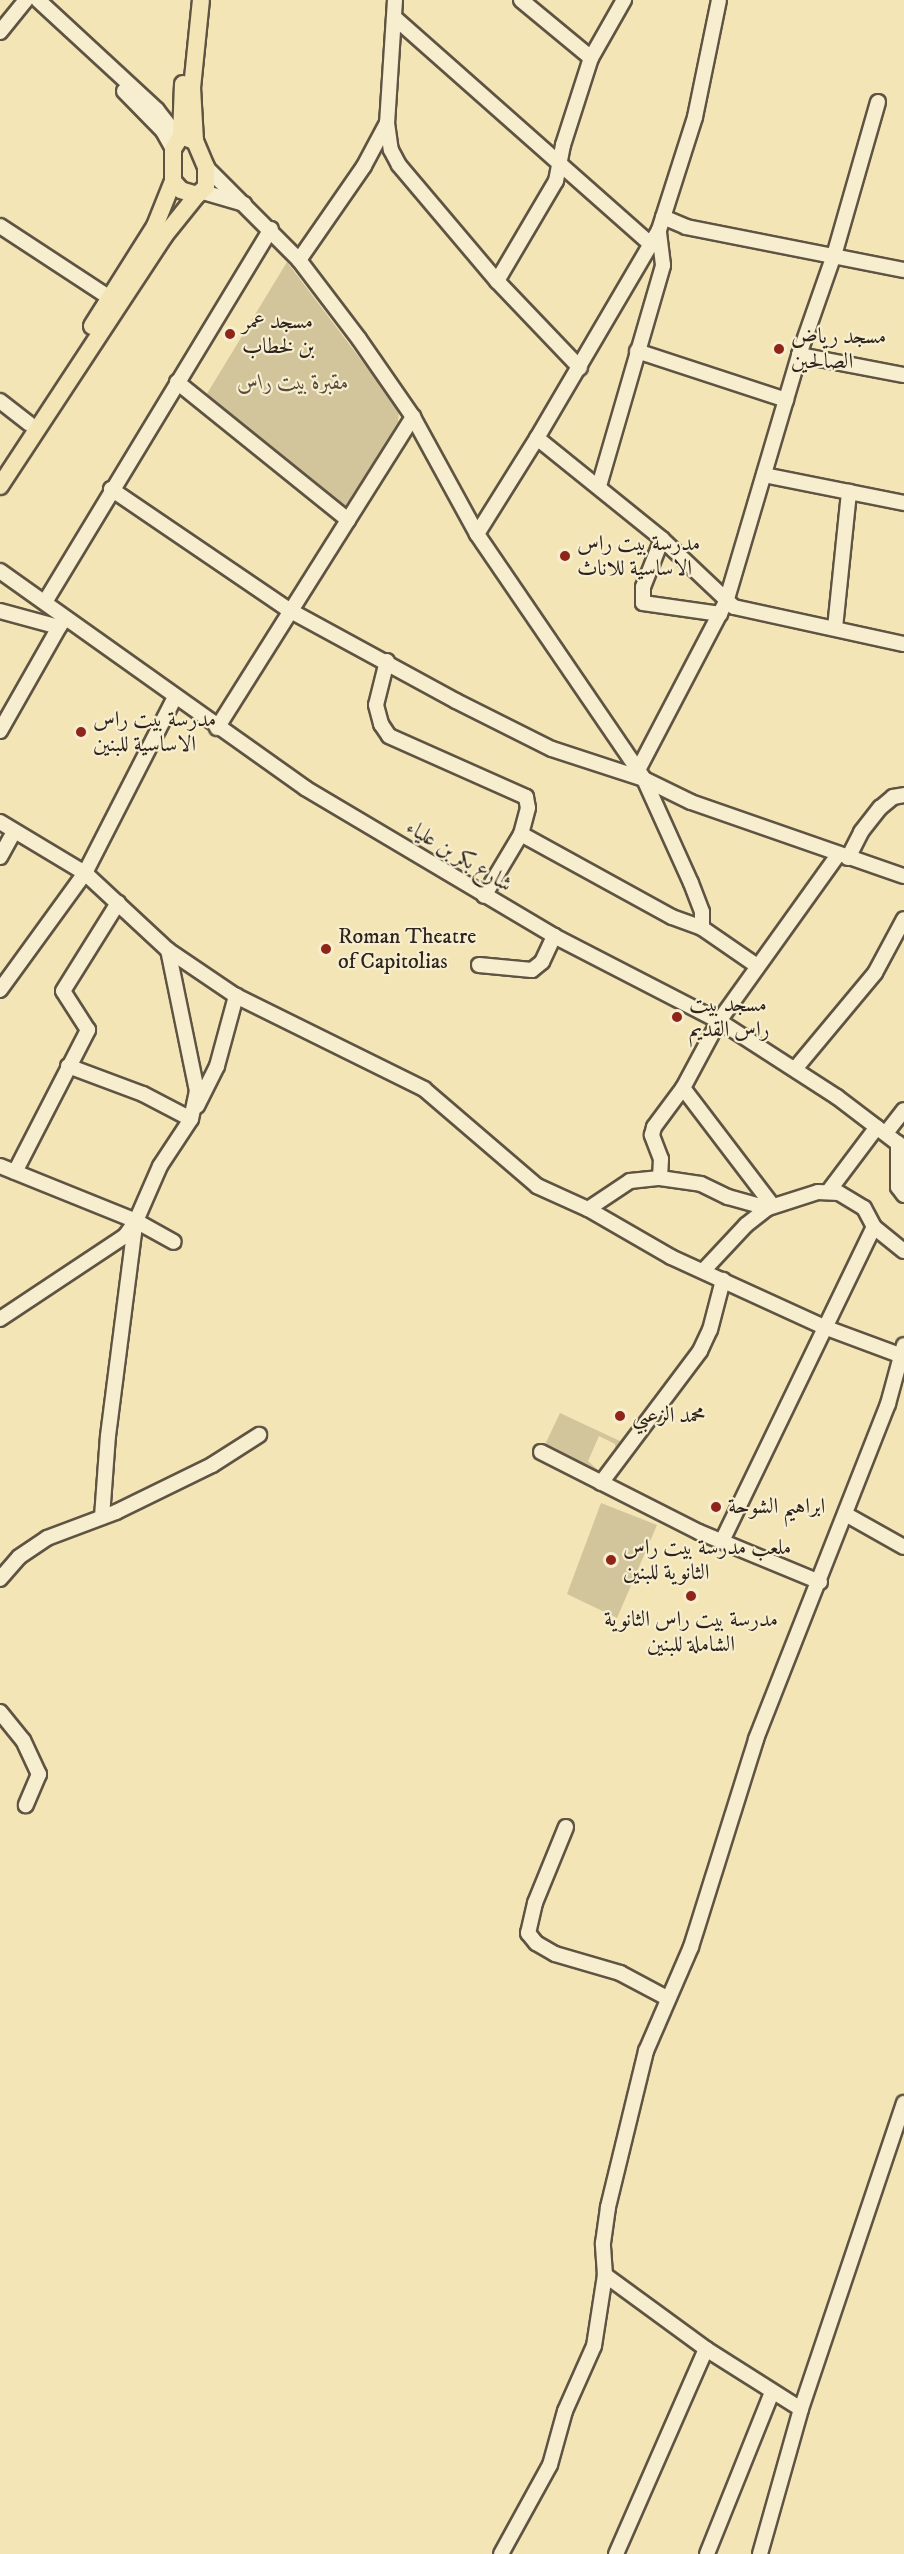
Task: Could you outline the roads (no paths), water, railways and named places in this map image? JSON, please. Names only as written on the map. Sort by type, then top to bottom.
[{"type":"main road","points":[[0,486],[164,236],[200,194],[206,167],[182,141],[192,0]]},
{"type":"main road","points":[[0,470],[159,217],[174,181],[182,141],[192,88],[201,0]]},
{"type":"main road","points":[[174,181],[185,193],[200,194]]},
{"type":"street","points":[[0,32],[26,0]]},
{"type":"street","points":[[38,0],[58,20],[67,34],[163,131],[182,141]]},
{"type":"street","points":[[395,0],[387,123],[391,150],[410,182],[497,281],[580,368]]},
{"type":"street","points":[[521,0],[591,58]]},
{"type":"street","points":[[497,281],[550,195],[591,58],[624,0]]},
{"type":"street","points":[[477,534],[580,368],[652,245],[695,117],[719,0]]},
{"type":"street","points":[[395,18],[652,245]]},
{"type":"street","points":[[641,775],[723,608],[799,355],[834,255],[878,102]]},
{"type":"street","points":[[299,260],[364,166],[387,123]]},
{"type":"street","points":[[364,166],[391,150]]},
{"type":"street","points":[[206,167],[271,229],[299,260],[413,417],[477,534],[641,775],[691,883],[702,912],[702,928]]},
{"type":"street","points":[[200,194],[245,205]]},
{"type":"street","points":[[661,223],[904,270]]},
{"type":"street","points":[[599,486],[663,265],[661,223]]},
{"type":"street","points":[[0,226],[110,298]]},
{"type":"street","points":[[45,602],[111,489],[271,229]]},
{"type":"street","points":[[637,351],[786,400]]},
{"type":"street","points":[[799,355],[904,375]]},
{"type":"street","points":[[177,382],[348,520]]},
{"type":"street","points":[[0,401],[29,424]]},
{"type":"street","points":[[217,728],[289,610],[413,417]]},
{"type":"street","points":[[537,438],[662,539],[723,608]]},
{"type":"street","points":[[764,475],[904,503]]},
{"type":"street","points":[[111,489],[289,610],[552,749],[641,775],[691,802],[843,857],[904,876]]},
{"type":"street","points":[[835,628],[849,492]]},
{"type":"street","points":[[662,539],[644,587],[643,603],[723,608],[835,628],[904,644]]},
{"type":"street","name":"شارع بكر بن علياء","points":[[2,569],[45,602],[62,622],[305,788],[555,936],[719,1021],[795,1069],[901,1146]]},
{"type":"street","points":[[0,611],[62,622],[1,726]]},
{"type":"street","points":[[387,661],[376,705],[381,724],[389,736],[526,797],[528,808],[520,834],[484,896]]},
{"type":"street","points":[[0,990],[85,873],[174,697]]},
{"type":"street","points":[[660,1178],[661,1159],[653,1130],[683,1088],[719,1021],[757,966],[880,808],[893,797],[904,795]]},
{"type":"street","points":[[0,822],[85,873],[168,950],[236,996],[397,1073],[448,1108],[528,1180],[552,1195],[588,1209],[633,1238],[824,1327],[903,1351],[902,1371],[750,1757],[691,1947],[667,1998],[639,2071],[615,2175],[603,2243],[605,2275],[589,2361],[565,2411],[550,2465],[501,2554]]},
{"type":"street","points":[[0,857],[14,832]]},
{"type":"street","points":[[520,834],[672,917],[702,928],[757,966]]},
{"type":"street","points":[[15,1172],[88,1030],[63,991],[118,903]]},
{"type":"street","points":[[795,1069],[875,973],[904,919]]},
{"type":"street","points":[[479,965],[532,970],[542,962],[555,936]]},
{"type":"street","points":[[168,950],[197,1091],[192,1115]]},
{"type":"street","points":[[0,1319],[119,1241],[136,1221],[160,1166],[192,1115],[217,1066],[236,996]]},
{"type":"street","points":[[68,1066],[192,1115]]},
{"type":"street","points":[[683,1088],[771,1207]]},
{"type":"street","points":[[828,1192],[881,1130],[904,1110]]},
{"type":"street","points":[[901,1146],[898,1186],[904,1195]]},
{"type":"street","points":[[0,1166],[136,1221],[174,1242]]},
{"type":"street","points":[[588,1209],[630,1181],[660,1178],[701,1184],[728,1197],[771,1207]]},
{"type":"street","points":[[703,1271],[746,1225],[771,1207],[790,1198],[828,1192],[856,1202],[874,1227],[904,1251]]},
{"type":"street","points":[[102,1517],[136,1221]]},
{"type":"street","points":[[722,1541],[874,1227]]},
{"type":"street","points":[[601,1483],[700,1352],[710,1330],[723,1280]]},
{"type":"street","points":[[0,1579],[19,1557],[47,1538],[102,1517],[212,1465],[259,1435]]},
{"type":"street","points":[[541,1452],[722,1541],[820,1582]]},
{"type":"street","points":[[847,1515],[904,1547]]},
{"type":"street","points":[[0,1712],[23,1740],[39,1774],[26,1805]]},
{"type":"street","points":[[566,1827],[535,1903],[528,1933],[549,1951],[620,1973],[667,1998]]},
{"type":"street","points":[[760,2554],[801,2409],[904,2103]]},
{"type":"street","points":[[605,2275],[706,2349],[801,2409]]},
{"type":"street","points":[[616,2554],[706,2349]]},
{"type":"street","points":[[707,2554],[772,2392]]},
{"type":"place","name":"مسجد عمر بن لخطاب","points":[[230,334]]},
{"type":"place","name":"مسجد رياض الصالحين","points":[[779,349]]},
{"type":"place","name":"مدرسة بيت راس الاساسية للاناث","points":[[565,556]]},
{"type":"place","name":"مدرسة بيت راس الاساسية للبنين","points":[[81,732]]},
{"type":"place","name":"Roman Theatre of Capitolias","points":[[326,949]]},
{"type":"place","name":"مسجد بيت راس القديم","points":[[677,1017]]},
{"type":"place","name":"محمد الزعبي","points":[[620,1416]]},
{"type":"place","name":"ابراهيم الشوحة","points":[[716,1507]]},
{"type":"place","name":"ملعب مدرسة بيت راس الثانوية للبنين","points":[[611,1560]]},
{"type":"place","name":"مدرسة بيت راس الثانوية الشاملة للبنين","points":[[691,1596]]},
{"type":"park label","name":"مقبرة بيت راس","points":[[293,383]]}]
